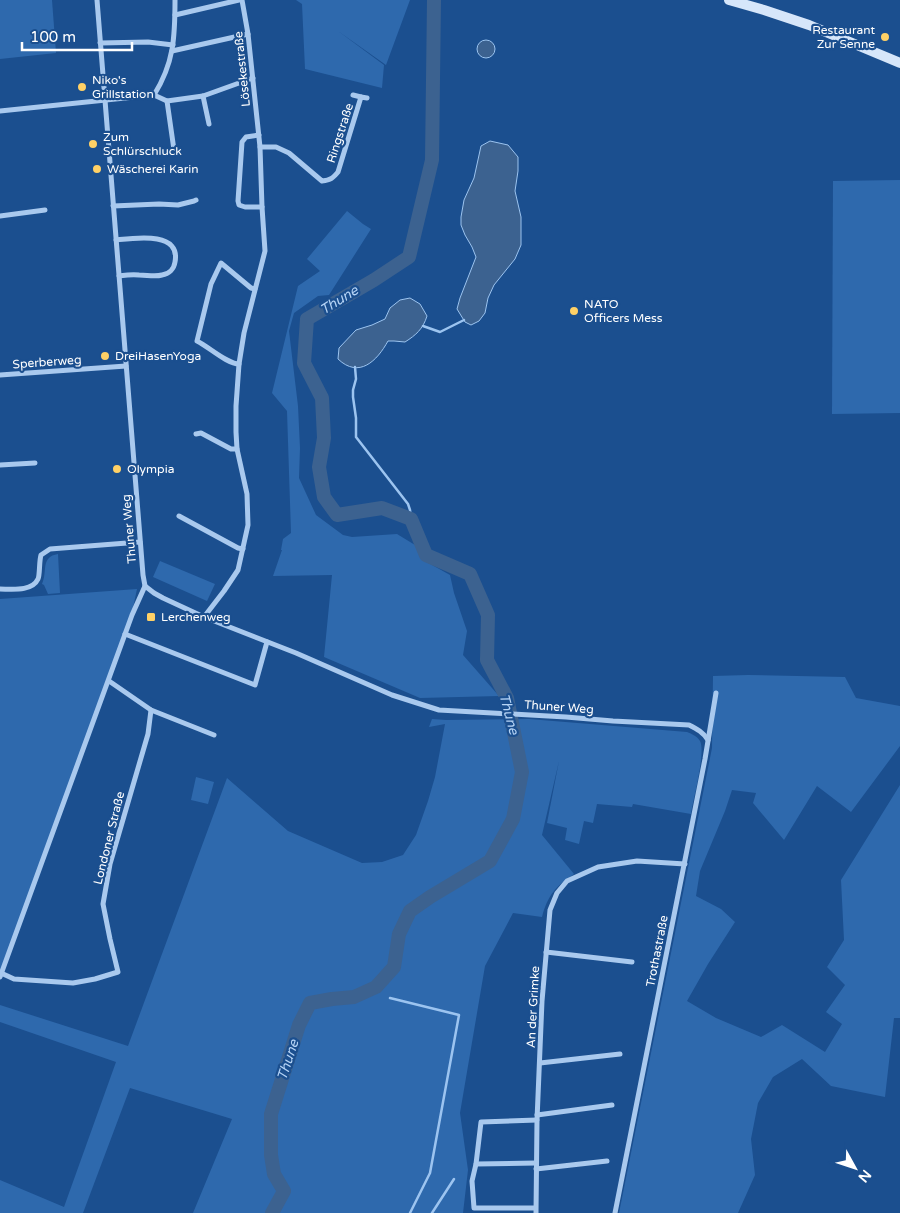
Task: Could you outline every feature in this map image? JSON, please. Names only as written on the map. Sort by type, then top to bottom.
[{"type":"main road","points":[[729,0],[809,25],[900,63]]},
{"type":"street","name":"Thuner Weg","points":[[97,0],[142,575],[145,586],[158,596],[204,617],[296,653],[392,695],[435,709],[689,725],[704,734],[708,740]]},
{"type":"street","points":[[154,95],[166,74],[172,48],[175,0]]},
{"type":"street","points":[[175,16],[241,0]]},
{"type":"street","name":"Lösekestraße","points":[[204,617],[238,570],[248,524],[247,494],[237,449],[236,432],[239,364],[244,333],[265,251],[259,135],[248,34],[241,0]]},
{"type":"street","points":[[100,44],[148,42],[172,48],[248,34]]},
{"type":"street","points":[[0,111],[154,95],[167,101],[203,96],[253,78]]},
{"type":"street","name":"Ringstraße","points":[[260,147],[276,147],[289,153],[322,181],[333,179],[338,172],[364,98],[353,95]]},
{"type":"street","points":[[203,96],[209,124]]},
{"type":"street","points":[[167,101],[174,150]]},
{"type":"street","points":[[259,135],[246,137],[242,142],[238,201],[239,205],[244,207],[262,207]]},
{"type":"street","points":[[113,206],[178,205],[196,200]]},
{"type":"street","points":[[0,216],[45,210]]},
{"type":"street","points":[[116,240],[157,239],[171,245],[175,249],[176,257],[174,267],[164,275],[119,276]]},
{"type":"street","points":[[239,364],[233,364],[197,341],[211,284],[221,263],[251,288],[255,289]]},
{"type":"street","name":"Sperberweg","points":[[0,375],[126,366]]},
{"type":"street","points":[[196,434],[201,433],[232,449],[237,449]]},
{"type":"street","points":[[0,466],[35,463]]},
{"type":"street","points":[[179,516],[243,550]]},
{"type":"street","points":[[0,589],[25,588],[33,584],[38,579],[41,555],[50,549],[140,542]]},
{"type":"street","points":[[1,975],[131,618],[145,586]]},
{"type":"street","points":[[126,634],[255,686],[267,642]]},
{"type":"street","points":[[109,681],[151,710],[214,736]]},
{"type":"street","name":"Trothastraße","points":[[615,1213],[716,693]]},
{"type":"street","name":"Londoner Straße","points":[[1,975],[14,979],[73,983],[118,972],[103,904],[110,864],[148,734],[151,710]]},
{"type":"street","name":"An der Grimke","points":[[612,1105],[537,1117],[481,1122],[472,1181],[474,1208],[535,1211],[537,1117],[542,1001],[550,910],[557,893],[567,881],[598,867],[637,861],[684,864]]},
{"type":"street","name":"An der Grimke","points":[[546,952],[632,962]]},
{"type":"street","name":"An der Grimke","points":[[540,1063],[620,1054]]},
{"type":"street","points":[[476,1164],[536,1166],[607,1161]]},
{"type":"shaded area","points":[[0,0],[52,0],[56,53],[0,59]]},
{"type":"shaded area","points":[[296,0],[410,0],[386,65],[338,31],[384,65],[382,88],[305,69],[302,4]]},
{"type":"shaded area","points":[[486,40],[492,43],[495,49],[492,55],[486,58],[480,55],[477,49],[480,43]]},
{"type":"shaded area","points":[[490,141],[508,145],[518,157],[515,191],[521,217],[521,245],[515,259],[494,285],[488,298],[485,313],[479,321],[471,325],[465,322],[457,309],[476,257],[461,225],[461,217],[464,200],[474,178],[481,146]]},
{"type":"shaded area","points":[[900,180],[900,413],[832,414],[833,181]]},
{"type":"shaded area","points":[[347,211],[371,229],[329,295],[318,296],[294,313],[289,331],[298,406],[299,478],[316,515],[343,535],[352,537],[397,534],[415,545],[425,561],[450,575],[467,631],[463,655],[499,696],[420,698],[324,657],[332,575],[273,576],[282,550],[283,539],[291,533],[287,411],[272,393],[298,286],[320,271],[307,259]]},
{"type":"shaded area","points":[[410,298],[420,304],[427,316],[416,334],[405,342],[388,341],[373,361],[367,365],[353,367],[346,365],[338,359],[339,348],[356,330],[385,319],[390,308],[400,300]]},
{"type":"shaded area","points":[[58,554],[60,593],[48,594],[42,584],[47,561],[52,556]]},
{"type":"shaded area","points":[[160,561],[215,584],[207,601],[153,577]]},
{"type":"shaded area","points":[[137,589],[130,622],[0,978],[0,599]]},
{"type":"shaded area","points":[[713,676],[845,677],[856,698],[900,706],[900,746],[851,812],[817,786],[784,840],[753,803],[756,793],[732,790],[700,871],[696,896],[721,909],[735,922],[687,1001],[716,1018],[761,1037],[782,1025],[825,1052],[842,1024],[826,1012],[845,985],[827,967],[844,940],[841,880],[900,785],[900,1018],[894,1018],[885,1097],[831,1086],[802,1059],[773,1077],[758,1103],[751,1139],[755,1175],[738,1213],[619,1213],[712,748]]},
{"type":"shaded area","points":[[432,719],[529,719],[687,732],[693,734],[700,741],[701,747],[700,765],[691,814],[633,804],[632,807],[597,804],[593,823],[584,821],[579,844],[565,840],[567,828],[547,823],[559,761],[542,835],[574,874],[553,892],[542,917],[513,913],[485,966],[460,1113],[468,1170],[463,1213],[193,1213],[232,1119],[130,1088],[83,1213],[0,1213],[0,1180],[64,1207],[116,1062],[0,1022],[0,1005],[128,1046],[227,778],[288,831],[362,863],[382,862],[403,855],[416,835],[428,801],[435,777],[445,724],[429,727]]},
{"type":"shaded area","points":[[196,777],[214,782],[208,804],[191,800]]},
{"type":"waterway","name":"Thune","points":[[272,1213],[284,1191],[274,1174],[271,1155],[271,1114],[299,1025],[310,1003],[354,997],[376,987],[394,967],[399,934],[410,911],[490,861],[513,819],[522,772],[507,698],[487,660],[488,615],[470,574],[426,555],[411,519],[382,508],[337,515],[324,497],[319,467],[324,438],[322,398],[304,363],[307,319],[409,257],[432,160],[434,0]]},
{"type":"waterway","points":[[423,326],[440,332],[464,320]]},
{"type":"waterway","points":[[355,367],[356,379],[353,397],[356,437],[408,504],[411,519]]},
{"type":"waterway","points":[[390,998],[459,1015],[430,1173],[410,1213]]},
{"type":"waterway","points":[[432,1213],[454,1179]]},
{"type":"place","name":"Restaurant Zur Senne","points":[[885,37]]},
{"type":"place","name":"Niko's Grillstation","points":[[82,87]]},
{"type":"place","name":"Zum Schlürschluck","points":[[93,144]]},
{"type":"place","name":"Wäscherei Karin","points":[[97,169]]},
{"type":"place","name":"NATO Officers Mess","points":[[574,311]]},
{"type":"place","name":"DreiHasenYoga","points":[[105,356]]},
{"type":"place","name":"Olympia","points":[[117,469]]},
{"type":"place","name":"Lerchenweg","points":[[151,617]]}]
